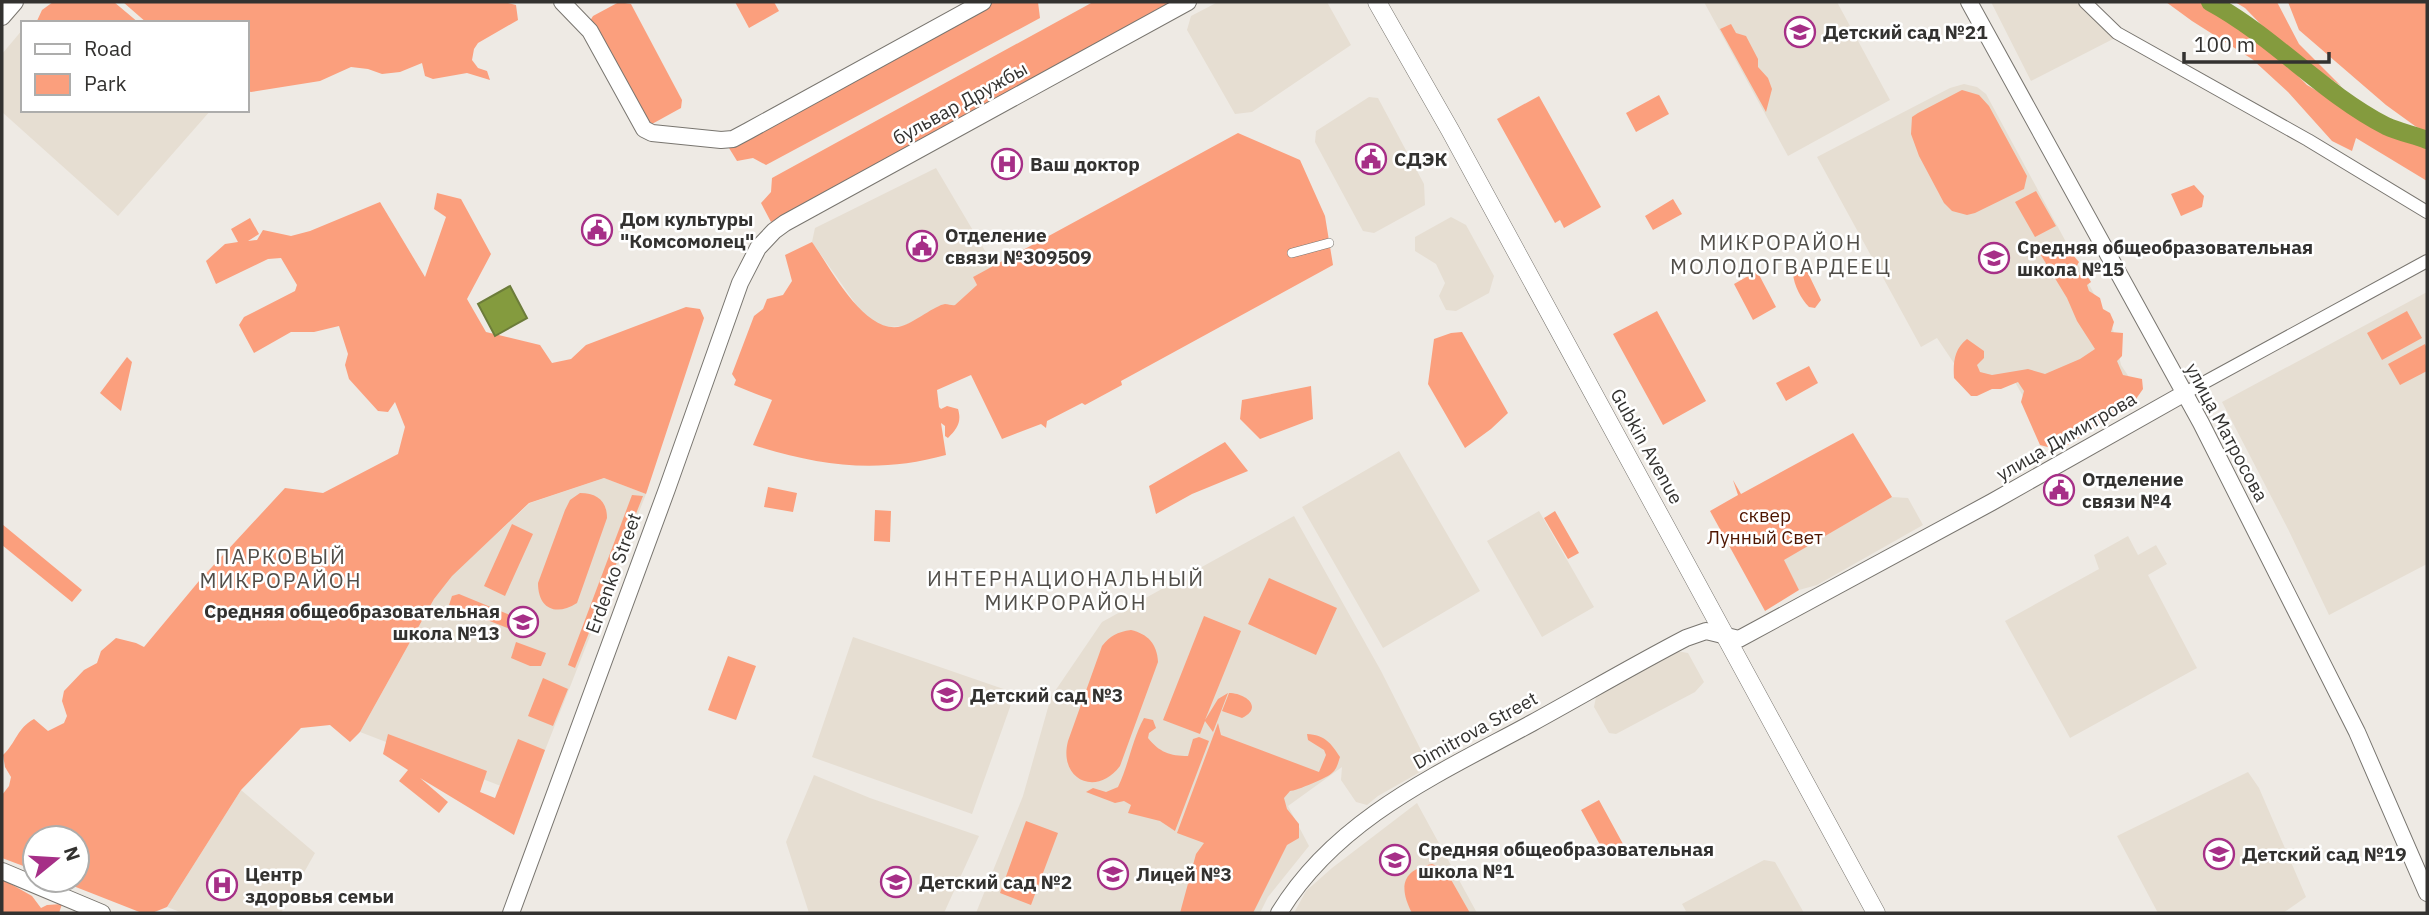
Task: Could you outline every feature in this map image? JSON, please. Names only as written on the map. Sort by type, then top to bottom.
[{"type":"main road","points":[[2,17],[15,2]]},
{"type":"main road","points":[[562,2],[590,31],[644,129],[652,133],[711,140],[733,139],[983,2]]},
{"type":"main road","name":"бульвар Дружбы","points":[[758,248],[774,230],[785,223],[1188,2]]},
{"type":"main road","name":"Gubkin Avenue","points":[[1377,2],[1450,130],[1876,913]]},
{"type":"main road","name":"улица Матросова","points":[[1969,2],[2185,393],[2357,732],[2427,893]]},
{"type":"main road","name":"Erdenko Street","points":[[510,913],[740,283],[758,248]]},
{"type":"main road","name":"улица Димитрова","points":[[1724,634],[1739,639],[1992,502],[2185,393]]},
{"type":"main road","name":"Dimitrova Street","points":[[1279,913],[1305,877],[1331,848],[1388,802],[1686,638],[1706,631],[1724,634]]},
{"type":"main road","points":[[2,871],[102,913]]},
{"type":"street","points":[[2085,2],[2117,33],[2308,140],[2427,212]]},
{"type":"street","points":[[1292,253],[1329,243]]},
{"type":"street","name":"улица Димитрова","points":[[2185,393],[2427,261]]},
{"type":"shaded area","points":[[1218,2],[1327,2],[1351,45],[1252,112],[1235,114],[1187,30],[1191,16]]},
{"type":"shaded area","points":[[1704,2],[1837,2],[1890,100],[1788,156]]},
{"type":"shaded area","points":[[1991,2],[2083,2],[2115,38],[2031,81]]},
{"type":"shaded area","points":[[21,31],[21,112],[209,112],[118,216],[2,112],[2,54]]},
{"type":"shaded area","points":[[1964,84],[1977,87],[1986,94],[2113,329],[2121,365],[2139,392],[2051,446],[2011,375],[1974,393],[1937,338],[1921,347],[1817,157],[1950,88]]},
{"type":"shaded area","points":[[1369,97],[1378,98],[1424,184],[1425,205],[1374,233],[1363,231],[1315,142],[1316,131]]},
{"type":"shaded area","points":[[936,168],[994,266],[973,277],[977,285],[952,308],[946,304],[904,326],[887,327],[875,323],[862,313],[812,242],[815,228]]},
{"type":"shaded area","points":[[1451,217],[1466,225],[1494,276],[1489,293],[1456,311],[1446,310],[1439,296],[1445,283],[1436,264],[1415,251],[1415,237]]},
{"type":"shaded area","points":[[510,286],[527,318],[495,336],[478,304]]},
{"type":"shaded area","points":[[2427,292],[2427,564],[2329,615],[2222,402]]},
{"type":"shaded area","points":[[1399,451],[1480,591],[1383,648],[1302,507]]},
{"type":"shaded area","points":[[604,478],[646,494],[527,796],[360,732],[434,599],[451,576],[530,503]]},
{"type":"shaded area","points":[[1892,497],[1908,498],[1923,525],[1817,585],[1799,590],[1783,560]]},
{"type":"shaded area","points":[[1539,511],[1594,607],[1542,637],[1487,541]]},
{"type":"shaded area","points":[[1294,516],[1381,671],[1424,756],[1420,772],[1367,805],[1356,802],[1341,780],[1342,767],[1288,806],[1309,846],[1268,897],[1260,913],[976,913],[1023,796],[1051,697],[1102,622]]},
{"type":"shaded area","points":[[2128,536],[2138,555],[2156,545],[2167,564],[2148,575],[2197,668],[2070,738],[2005,621],[2099,569],[2094,555]]},
{"type":"shaded area","points":[[853,637],[1015,693],[972,814],[812,757]]},
{"type":"shaded area","points":[[1676,651],[1688,653],[1704,682],[1695,692],[1616,734],[1609,733],[1594,707],[1596,697]]},
{"type":"shaded area","points":[[2248,772],[2259,788],[2306,897],[2283,913],[2158,913],[2117,836]]},
{"type":"shaded area","points":[[814,775],[870,798],[979,836],[944,913],[809,913],[786,842]]},
{"type":"shaded area","points":[[241,790],[315,853],[281,913],[183,913],[167,907]]},
{"type":"shaded area","name":"Средняя общеобразовательная школа №1","points":[[1417,803],[1477,913],[1294,913],[1306,891]]},
{"type":"shaded area","points":[[1764,860],[1775,862],[1804,913],[1683,913],[1686,911],[1682,904]]},
{"type":"green space","points":[[53,2],[114,2],[137,21],[37,21],[42,10]]},
{"type":"green space","points":[[123,2],[504,2],[516,5],[518,20],[478,43],[474,49],[472,60],[478,68],[487,71],[490,80],[467,73],[433,79],[425,76],[422,63],[400,72],[382,74],[351,67],[320,81],[251,92],[248,91],[248,21],[145,21]]},
{"type":"green space","points":[[619,2],[631,4],[682,100],[681,108],[652,124],[649,124],[590,21],[593,16]]},
{"type":"green space","points":[[735,2],[774,2],[779,11],[749,28]]},
{"type":"green space","points":[[994,2],[1038,2],[1040,18],[766,165],[753,158],[737,161],[729,148]]},
{"type":"green space","points":[[1093,2],[1172,2],[771,222],[761,203],[771,192],[772,178]]},
{"type":"green space","points":[[2166,2],[2201,2],[2275,53],[2307,85],[2363,118],[2427,149],[2427,181],[2356,138],[2352,151],[2332,141],[2288,92],[2252,59]]},
{"type":"green space","points":[[2235,2],[2277,2],[2299,44],[2341,86],[2281,45],[2245,8]]},
{"type":"green space","points":[[2288,2],[2427,2],[2427,132],[2386,105],[2299,30]]},
{"type":"green space","points":[[1731,24],[1736,33],[1746,36],[1758,59],[1758,67],[1768,78],[1772,89],[1766,112],[1720,29]]},
{"type":"green space","points":[[1962,90],[1979,95],[1989,106],[2027,176],[2024,189],[1967,215],[1952,211],[1944,203],[1919,156],[1911,134],[1912,117]]},
{"type":"green space","points":[[1659,95],[1669,114],[1636,132],[1626,113]]},
{"type":"green space","points":[[1539,96],[1601,207],[1564,228],[1560,220],[1555,223],[1497,119]]},
{"type":"green space","points":[[1238,133],[1300,160],[1325,216],[1333,265],[1121,381],[1122,385],[1047,421],[1046,428],[1041,424],[1002,439],[971,375],[937,390],[939,407],[958,409],[959,414],[958,425],[948,438],[945,436],[945,426],[941,423],[946,455],[896,464],[849,465],[802,458],[753,445],[772,400],[734,385],[736,380],[732,374],[754,316],[763,309],[767,299],[783,295],[792,281],[785,255],[812,242],[862,311],[888,327],[902,326],[941,305],[955,305],[977,285],[973,277]]},
{"type":"green space","points":[[2194,185],[2204,196],[2202,207],[2181,216],[2171,194]]},
{"type":"green space","points":[[2036,191],[2056,226],[2035,237],[2015,202]]},
{"type":"green space","points":[[437,193],[461,199],[491,254],[467,299],[486,332],[540,345],[552,363],[571,359],[586,345],[686,307],[700,309],[704,318],[646,494],[604,478],[529,503],[452,576],[434,599],[360,732],[350,742],[330,725],[301,728],[241,790],[167,907],[152,913],[142,913],[91,893],[91,824],[21,824],[21,865],[2,858],[2,795],[9,786],[11,777],[5,767],[3,755],[24,727],[34,719],[48,731],[64,723],[67,716],[62,701],[64,691],[84,670],[97,663],[101,651],[116,638],[144,647],[199,581],[285,488],[323,493],[398,454],[405,427],[395,402],[388,412],[378,411],[349,379],[345,365],[348,354],[339,326],[314,332],[291,332],[254,353],[239,325],[244,317],[295,291],[297,285],[281,258],[268,259],[216,284],[206,261],[225,244],[238,242],[231,229],[250,218],[259,234],[248,241],[257,240],[263,230],[291,236],[310,231],[380,202],[425,277],[446,217],[434,209]]},
{"type":"green space","points":[[1673,199],[1682,214],[1653,230],[1645,216]]},
{"type":"green space","points":[[2051,243],[2065,246],[2079,262],[2075,269],[2079,275],[2087,275],[2091,282],[2087,285],[2089,291],[2100,298],[2103,309],[2110,313],[2114,322],[2111,332],[2123,333],[2122,356],[2117,361],[2123,375],[2142,379],[2143,389],[2129,409],[2112,416],[2068,445],[2055,449],[2040,445],[2021,402],[2024,391],[2018,382],[1971,396],[1954,378],[1957,352],[1967,339],[1984,351],[1984,358],[1977,365],[1980,372],[1992,375],[2028,369],[2045,374],[2080,359],[2095,349],[2039,252]]},
{"type":"green space","points":[[1798,268],[1807,271],[1821,300],[1815,308],[1806,304],[1796,287],[1793,274]]},
{"type":"green space","points":[[1757,271],[1776,307],[1753,320],[1734,284]]},
{"type":"green space","points":[[1657,311],[1706,401],[1663,425],[1613,334]]},
{"type":"green space","points":[[2407,311],[2422,338],[2382,360],[2367,333]]},
{"type":"green space","points":[[1462,332],[1508,413],[1465,448],[1428,384],[1434,339]]},
{"type":"green space","points":[[2425,344],[2427,371],[2400,385],[2388,364]]},
{"type":"green space","points":[[127,357],[132,362],[121,411],[100,393]]},
{"type":"green space","points":[[1809,366],[1818,383],[1786,401],[1776,383]]},
{"type":"green space","points":[[1311,386],[1313,419],[1260,439],[1240,419],[1242,400]]},
{"type":"green space","name":"сквер Лунный Свет","points":[[1853,433],[1892,497],[1784,560],[1799,590],[1765,611],[1710,511],[1738,495],[1733,480],[1741,494]]},
{"type":"green space","points":[[1225,442],[1248,471],[1192,494],[1156,514],[1149,486]]},
{"type":"green space","points":[[768,487],[797,493],[793,512],[764,507]]},
{"type":"green space","points":[[580,493],[600,499],[607,518],[577,603],[562,609],[549,608],[541,599],[538,583],[565,510],[570,500]]},
{"type":"green space","points":[[632,495],[643,496],[575,668],[568,665]]},
{"type":"green space","points":[[875,510],[891,511],[890,542],[874,541]]},
{"type":"green space","points":[[1555,511],[1579,553],[1568,559],[1544,518]]},
{"type":"green space","points":[[2,524],[82,590],[72,602],[2,545]]},
{"type":"green space","points":[[512,524],[533,534],[505,596],[484,586]]},
{"type":"green space","points":[[1269,578],[1337,608],[1316,655],[1248,624]]},
{"type":"green space","points":[[459,594],[517,618],[520,633],[449,605],[452,596]]},
{"type":"green space","points":[[1204,616],[1241,631],[1205,720],[1218,699],[1228,693],[1213,732],[1205,721],[1200,734],[1163,720]]},
{"type":"green space","points":[[1131,630],[1150,641],[1156,650],[1158,662],[1120,766],[1100,781],[1081,780],[1069,765],[1066,754],[1068,741],[1102,646],[1114,635]]},
{"type":"green space","points":[[516,642],[546,653],[541,666],[530,666],[511,658]]},
{"type":"green space","points":[[728,656],[756,666],[736,720],[708,710]]},
{"type":"green space","points":[[543,678],[568,689],[553,726],[528,716]]},
{"type":"green space","points":[[1229,693],[1241,695],[1250,701],[1252,709],[1248,714],[1242,718],[1222,711]]},
{"type":"green space","points":[[1144,718],[1153,720],[1156,728],[1149,733],[1148,738],[1165,752],[1188,756],[1193,739],[1199,737],[1209,741],[1175,831],[1160,821],[1128,813],[1131,805],[1124,801],[1115,803],[1086,792],[1093,788],[1106,792],[1118,787]]},
{"type":"green space","points":[[1218,723],[1221,735],[1319,772],[1326,755],[1324,750],[1308,740],[1307,734],[1327,741],[1340,757],[1330,775],[1290,791],[1284,798],[1287,809],[1299,824],[1299,838],[1287,845],[1253,913],[1180,913],[1196,854],[1204,843],[1177,833]]},
{"type":"green space","points":[[388,734],[487,771],[480,792],[495,798],[518,739],[545,750],[514,835],[420,778],[448,802],[439,813],[399,781],[408,770],[383,754]]},
{"type":"green space","points":[[1599,800],[1623,844],[1605,854],[1581,810]]},
{"type":"green space","points":[[1026,821],[1058,833],[1031,905],[1000,893]]},
{"type":"green space","points":[[1432,864],[1445,869],[1470,913],[1412,913],[1405,896],[1406,881],[1414,871]]},
{"type":"green space","points":[[2,879],[21,890],[21,894],[32,896],[41,908],[62,904],[59,913],[2,913]]},
{"type":"waterway","points":[[2210,2],[2255,31],[2363,113],[2386,126],[2427,140]]},
{"type":"place","name":"Детский сад №21","points":[[1800,32]]},
{"type":"place","name":"СДЭК","points":[[1371,159]]},
{"type":"place","name":"Ваш доктор","points":[[1007,164]]},
{"type":"place","name":"Дом культуры \"Комсомолец\"","points":[[597,230]]},
{"type":"place","name":"Отделение связи №309509","points":[[922,246]]},
{"type":"place","name":"Средняя общеобразовательная школа №15","points":[[1994,258]]},
{"type":"place","name":"Отделение связи №4","points":[[2059,490]]},
{"type":"place","name":"Средняя общеобразовательная школа №13","points":[[523,622]]},
{"type":"place","name":"Детский сад №3","points":[[947,695]]},
{"type":"place","name":"Детский сад №19","points":[[2219,854]]},
{"type":"place","name":"Средняя общеобразовательная школа №1","points":[[1395,860]]},
{"type":"place","name":"Лицей №3","points":[[1113,874]]},
{"type":"place","name":"Детский сад №2","points":[[896,882]]},
{"type":"place","name":"Центр здоровья семьи","points":[[222,885]]},
{"type":"district","name":"МИКРОРАЙОН МОЛОДОГВАРДЕЕЦ","points":[[1781,254]]},
{"type":"district","name":"ПАРКОВЫЙ МИКРОРАЙОН","points":[[281,568]]},
{"type":"district","name":"ИНТЕРНАЦИОНАЛЬНЫЙ МИКРОРАЙОН","points":[[1066,590]]}]
